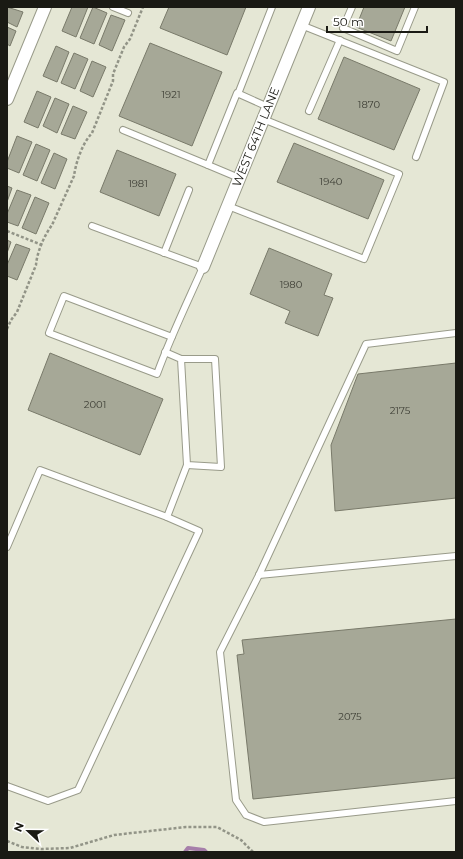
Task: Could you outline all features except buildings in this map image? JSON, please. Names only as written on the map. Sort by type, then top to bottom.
[{"type":"street","points":[[7,99],[45,7]]},
{"type":"street","name":"WEST 64TH LANE","points":[[203,267],[309,7]]},
{"type":"lane","points":[[112,7],[128,13]]},
{"type":"lane","points":[[208,165],[272,7]]},
{"type":"lane","points":[[352,7],[343,28],[397,51],[415,7]]},
{"type":"lane","points":[[301,25],[444,82],[416,157]]},
{"type":"lane","points":[[309,111],[340,40]]},
{"type":"lane","points":[[238,94],[268,107]]},
{"type":"lane","points":[[228,206],[364,259],[399,174],[263,119]]},
{"type":"lane","points":[[123,130],[239,178]]},
{"type":"lane","points":[[164,253],[189,190]]},
{"type":"lane","points":[[92,226],[203,267],[156,374],[49,333],[64,296],[172,337]]},
{"type":"lane","points":[[456,333],[366,344],[259,575],[220,652],[236,800],[246,815],[264,822],[456,802]]},
{"type":"lane","points":[[165,352],[181,359],[215,359],[221,468],[187,465]]},
{"type":"lane","points":[[167,517],[187,465],[181,359]]},
{"type":"lane","points":[[7,786],[48,800],[78,790],[199,531],[167,517],[40,470],[8,542]]},
{"type":"lane","points":[[259,575],[456,556]]},
{"type":"path","points":[[7,329],[17,312],[36,265],[37,257],[47,232],[52,225],[68,190],[87,138],[92,133],[113,81],[113,74],[124,47],[130,39],[143,7]]},
{"type":"path","points":[[7,231],[42,245]]},
{"type":"path","points":[[7,841],[22,847],[41,849],[70,848],[114,835],[186,827],[217,827],[241,840],[253,852]]},
{"type":"waterway","points":[[185,852],[188,848],[204,850],[206,852]]}]
